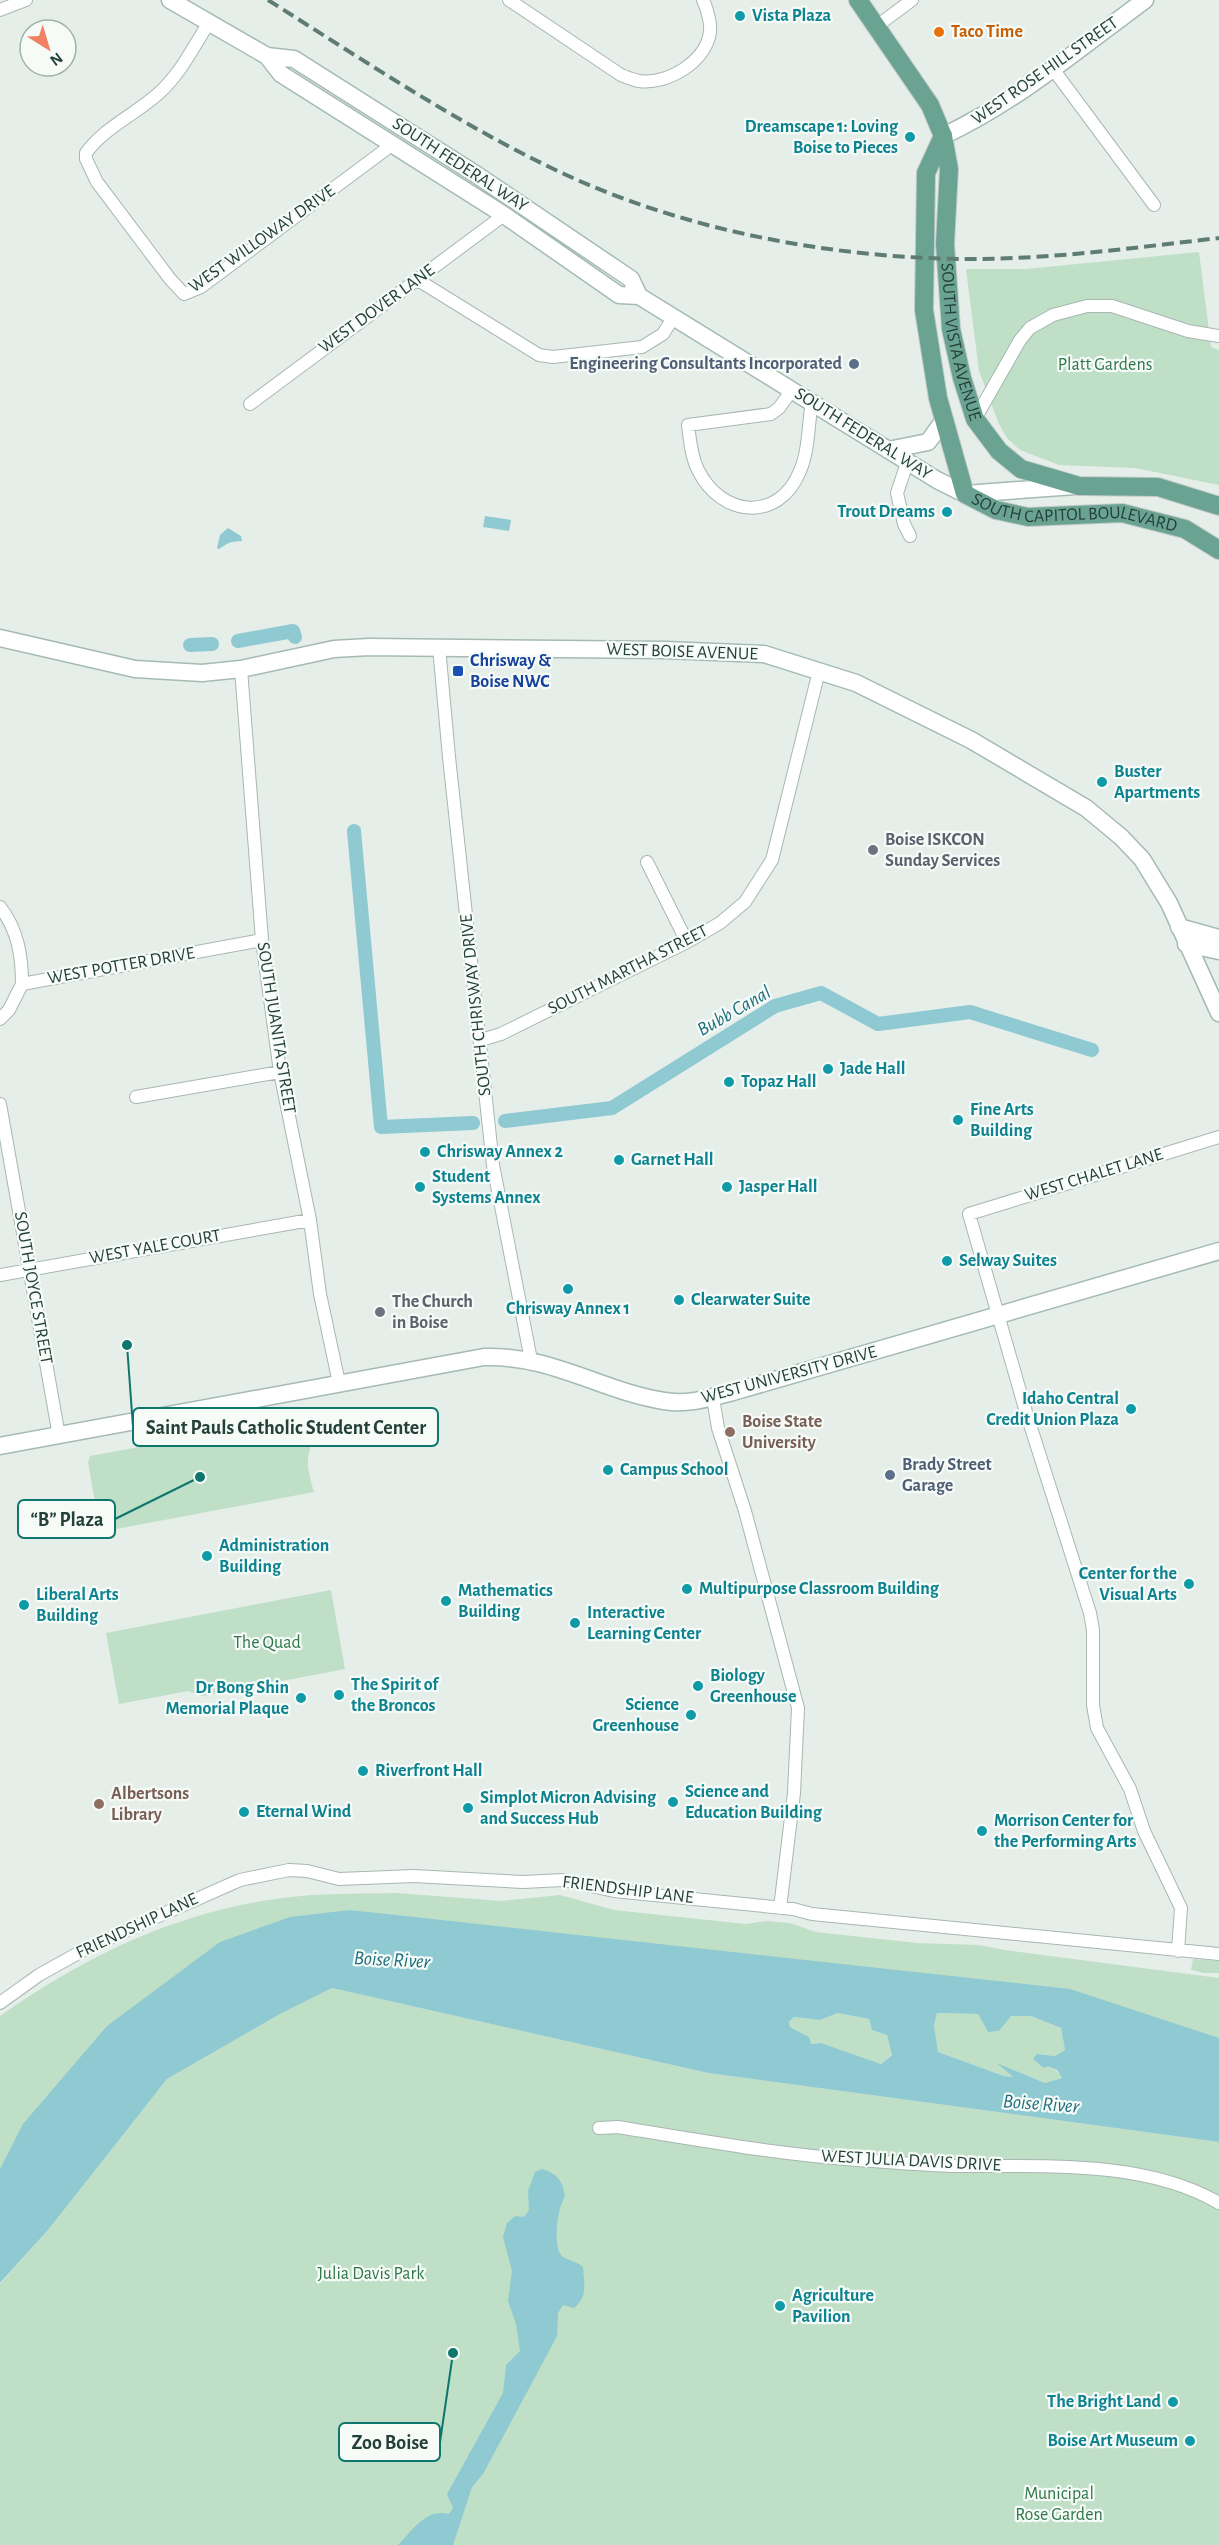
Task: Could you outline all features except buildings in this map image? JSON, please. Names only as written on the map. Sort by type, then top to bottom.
[{"type":"main road","name":"SOUTH VISTA AVENUE","points":[[858,0],[930,105],[943,136],[949,169],[945,244],[951,329],[962,378],[975,419],[999,451],[1021,469],[1079,486]]},
{"type":"main road","name":"SOUTH VISTA AVENUE","points":[[943,136],[926,173],[924,310],[944,420],[966,495]]},
{"type":"main road","name":"SOUTH CAPITOL BOULEVARD","points":[[1079,486],[1158,487],[1218,504]]},
{"type":"main road","name":"SOUTH CAPITOL BOULEVARD","points":[[966,495],[996,510],[1028,517],[1122,513],[1185,529],[1219,550]]},
{"type":"street","points":[[0,10],[26,0]]},
{"type":"street","name":"SOUTH FEDERAL WAY","points":[[170,0],[267,56],[294,59],[477,175],[632,279],[639,296]]},
{"type":"street","points":[[509,0],[621,75],[639,81],[665,79],[688,67],[702,51],[710,32],[703,0]]},
{"type":"street","points":[[877,26],[912,0]]},
{"type":"street","name":"WEST ROSE HILL STREET","points":[[943,136],[971,123],[1053,69],[1145,0]]},
{"type":"street","name":"WEST WILLOWAY DRIVE","points":[[208,24],[178,73],[158,94],[105,133],[86,153],[86,159],[97,182],[170,279],[184,294],[201,287],[393,144]]},
{"type":"street","name":"SOUTH FEDERAL WAY","points":[[267,56],[281,74],[504,215],[619,295],[639,296],[907,463],[966,495]]},
{"type":"street","points":[[1053,69],[1154,205]]},
{"type":"street","name":"WEST DOVER LANE","points":[[250,404],[504,215]]},
{"type":"street","points":[[418,280],[539,355],[553,357],[642,348],[663,334],[673,318]]},
{"type":"street","points":[[975,419],[1020,340],[1030,328],[1053,315],[1087,306],[1112,306],[1188,331],[1219,336]]},
{"type":"street","points":[[792,390],[779,408],[771,414],[688,425],[698,470],[716,494],[727,503],[739,508],[758,509],[781,498],[793,485],[801,471],[812,402]]},
{"type":"street","points":[[888,450],[928,442],[944,420]]},
{"type":"street","points":[[907,463],[897,493],[904,524],[910,536]]},
{"type":"street","name":"SOUTH CAPITOL BOULEVARD","points":[[966,495],[1079,486]]},
{"type":"street","name":"WEST BOISE AVENUE","points":[[0,638],[135,669],[202,673],[241,669],[334,649],[439,647],[764,654],[856,683],[936,722],[1086,808],[1121,837],[1142,859],[1169,903],[1219,1013]]},
{"type":"street","name":"SOUTH CHRISWAY DRIVE","points":[[439,647],[493,1166],[531,1360]]},
{"type":"street","name":"SOUTH JUANITA STREET","points":[[241,669],[262,940],[280,1072],[310,1220],[320,1294],[339,1383]]},
{"type":"street","name":"SOUTH MARTHA STREET","points":[[481,1040],[501,1034],[687,942],[720,923],[745,902],[772,860],[819,671]]},
{"type":"street","points":[[647,862],[687,942]]},
{"type":"street","points":[[0,907],[14,932],[22,956],[21,984]]},
{"type":"street","points":[[1179,927],[1219,939]]},
{"type":"street","name":"WEST POTTER DRIVE","points":[[0,1019],[9,1010],[21,984],[262,940]]},
{"type":"street","points":[[1186,944],[1219,951]]},
{"type":"street","points":[[136,1098],[280,1072]]},
{"type":"street","name":"SOUTH JOYCE STREET","points":[[0,1104],[31,1269],[58,1436]]},
{"type":"street","name":"WEST CHALET LANE","points":[[997,1316],[969,1214],[1219,1137]]},
{"type":"street","name":"WEST YALE COURT","points":[[0,1275],[310,1220]]},
{"type":"street","name":"WEST UNIVERSITY DRIVE","points":[[0,1446],[484,1357],[531,1360],[664,1401],[689,1402],[713,1398],[1219,1251]]},
{"type":"street","points":[[997,1316],[1090,1613],[1093,1630],[1093,1705],[1097,1728],[1130,1789],[1144,1831],[1181,1908],[1178,1951]]},
{"type":"street","points":[[713,1398],[718,1428],[745,1510],[798,1708],[794,1793],[780,1908]]},
{"type":"street","name":"FRIENDSHIP LANE","points":[[0,2003],[39,1975],[82,1951],[145,1922],[240,1880],[289,1870],[307,1871],[339,1879],[414,1876],[523,1882],[563,1880],[614,1891],[780,1908],[812,1914],[1219,1954]]},
{"type":"street","name":"WEST JULIA DAVIS DRIVE","points":[[599,2128],[618,2127],[752,2149],[825,2158],[953,2166],[1095,2170],[1137,2175],[1189,2187],[1219,2203]]},
{"type":"green space","name":"Platt Gardens","points":[[1199,252],[1211,347],[1219,350],[1219,485],[1135,468],[1059,465],[1020,450],[1007,438],[999,424],[979,371],[966,269],[1026,269]]},
{"type":"green space","points":[[324,1413],[309,1455],[309,1471],[314,1492],[100,1532],[88,1462],[90,1456]]},
{"type":"green space","name":"The Quad","points":[[331,1590],[345,1669],[203,1696],[188,1691],[119,1704],[106,1633]]},
{"type":"green space","points":[[397,1893],[501,1901],[560,1895],[614,1910],[746,1924],[766,1921],[790,1923],[816,1932],[917,1943],[979,1945],[1219,1978],[1219,2039],[351,1910],[0,2169],[0,2016],[34,1993],[106,1953],[181,1921],[260,1901],[313,1895]]},
{"type":"green space","points":[[1193,1959],[1219,1961],[1219,1973],[1191,1970]]},
{"type":"green space","name":"Julia Davis Park","points":[[332,1988],[708,2073],[1219,2142],[1219,2545],[0,2545],[0,2284],[48,2230],[167,2079],[280,2014]]},
{"type":"green space","points":[[838,2013],[869,2019],[872,2030],[887,2035],[892,2054],[881,2064],[821,2043],[810,2044],[809,2037],[790,2027],[789,2022],[794,2017],[820,2020]]},
{"type":"green space","points":[[937,2013],[978,2014],[988,2032],[999,2031],[1010,2016],[1031,2016],[1061,2028],[1065,2050],[1055,2056],[1037,2054],[1062,2078],[1045,2083],[999,2064],[1014,2078],[1004,2076],[938,2052],[934,2025]]},
{"type":"water","points":[[485,516],[511,520],[509,531],[483,527]]},
{"type":"water","points":[[228,528],[241,536],[242,541],[229,543],[219,549],[217,548],[220,535]]},
{"type":"water","name":"Boise River","points":[[350,1910],[1070,1989],[1219,2038],[1219,2142],[708,2073],[332,1988],[280,2014],[167,2079],[48,2230],[0,2283],[0,2169],[23,2124],[107,2026],[220,1942],[290,1917]],"holes":[[[838,2013],[869,2019],[872,2030],[887,2035],[892,2055],[881,2064],[821,2043],[811,2044],[809,2037],[790,2027],[789,2022],[794,2017],[820,2020]],[[937,2013],[978,2014],[988,2032],[999,2031],[1011,2016],[1031,2016],[1061,2028],[1065,2050],[1055,2056],[1037,2054],[1033,2059],[1044,2068],[1048,2066],[1057,2070],[1062,2078],[1045,2083],[997,2063],[1013,2077],[1004,2076],[938,2052],[934,2025]]]},
{"type":"water","points":[[542,2169],[556,2176],[563,2187],[565,2197],[558,2217],[557,2244],[562,2256],[583,2267],[583,2294],[574,2308],[563,2305],[558,2313],[557,2336],[483,2474],[472,2487],[453,2545],[398,2545],[426,2517],[433,2514],[449,2514],[453,2508],[447,2494],[503,2393],[506,2365],[520,2351],[516,2324],[508,2301],[512,2271],[503,2237],[507,2223],[515,2216],[524,2217],[529,2210],[528,2191],[535,2172]]},
{"type":"waterway","name":"Bubb Canal","points":[[238,641],[293,631],[295,637]]},
{"type":"waterway","name":"Bubb Canal","points":[[190,645],[212,644]]},
{"type":"waterway","name":"Bubb Canal","points":[[354,831],[381,1127],[473,1123]]},
{"type":"waterway","name":"Bubb Canal","points":[[505,1121],[612,1108],[775,1006],[821,993],[878,1024],[970,1012],[1092,1050]]},
{"type":"railway","points":[[268,0],[418,95],[535,160],[623,198],[722,229],[826,249],[878,255],[981,259],[1100,252],[1219,238]]},
{"type":"place","name":"Vista Plaza","points":[[740,16]]},
{"type":"place","name":"Taco Time","points":[[939,32]]},
{"type":"place","name":"Dreamscape 1: Loving Boise to Pieces","points":[[910,137]]},
{"type":"place","name":"Engineering Consultants Incorporated","points":[[854,364]]},
{"type":"place","name":"Trout Dreams","points":[[947,512]]},
{"type":"place","name":"Chrisway & Boise NWC","points":[[458,671]]},
{"type":"place","name":"Buster Apartments","points":[[1102,782]]},
{"type":"place","name":"Boise ISKCON Sunday Services","points":[[873,850]]},
{"type":"place","name":"Jade Hall","points":[[828,1069]]},
{"type":"place","name":"Topaz Hall","points":[[729,1082]]},
{"type":"place","name":"Fine Arts Building","points":[[958,1120]]},
{"type":"place","name":"Chrisway Annex 2","points":[[425,1152]]},
{"type":"place","name":"Garnet Hall","points":[[619,1160]]},
{"type":"place","name":"Student Systems Annex","points":[[420,1187]]},
{"type":"place","name":"Jasper Hall","points":[[727,1187]]},
{"type":"place","name":"Selway Suites","points":[[947,1261]]},
{"type":"place","name":"Chrisway Annex 1","points":[[568,1289]]},
{"type":"place","name":"Clearwater Suite","points":[[679,1300]]},
{"type":"place","name":"The Church in Boise","points":[[380,1312]]},
{"type":"place","name":"Saint Pauls Catholic Student Center","points":[[127,1345]]},
{"type":"place","name":"Idaho Central Credit Union Plaza","points":[[1131,1409]]},
{"type":"place","name":"Boise State University","points":[[730,1432]]},
{"type":"place","name":"Campus School","points":[[608,1470]]},
{"type":"place","name":"Brady Street Garage","points":[[890,1475]]},
{"type":"place","name":"“B” Plaza","points":[[200,1477]]},
{"type":"place","name":"Administration Building","points":[[207,1556]]},
{"type":"place","name":"Center for the Visual Arts","points":[[1189,1584]]},
{"type":"place","name":"Multipurpose Classroom Building","points":[[687,1589]]},
{"type":"place","name":"Mathematics Building","points":[[446,1601]]},
{"type":"place","name":"Liberal Arts Building","points":[[24,1605]]},
{"type":"place","name":"Interactive Learning Center","points":[[575,1623]]},
{"type":"place","name":"Biology Greenhouse","points":[[698,1686]]},
{"type":"place","name":"The Spirit of the Broncos","points":[[339,1695]]},
{"type":"place","name":"Dr Bong Shin Memorial Plaque","points":[[301,1698]]},
{"type":"place","name":"Science Greenhouse","points":[[691,1715]]},
{"type":"place","name":"Riverfront Hall","points":[[363,1771]]},
{"type":"place","name":"Science and Education Building","points":[[673,1802]]},
{"type":"place","name":"Albertsons Library","points":[[99,1804]]},
{"type":"place","name":"Simplot Micron Advising and Success Hub","points":[[468,1808]]},
{"type":"place","name":"Eternal Wind","points":[[244,1812]]},
{"type":"place","name":"Morrison Center for the Performing Arts","points":[[982,1831]]},
{"type":"place","name":"Agriculture Pavilion","points":[[780,2306]]},
{"type":"place","name":"Zoo Boise","points":[[453,2353]]},
{"type":"place","name":"The Bright Land","points":[[1173,2402]]},
{"type":"place","name":"Boise Art Museum","points":[[1190,2441]]},
{"type":"park label","name":"Municipal Rose Garden","points":[[1059,2504]]}]
